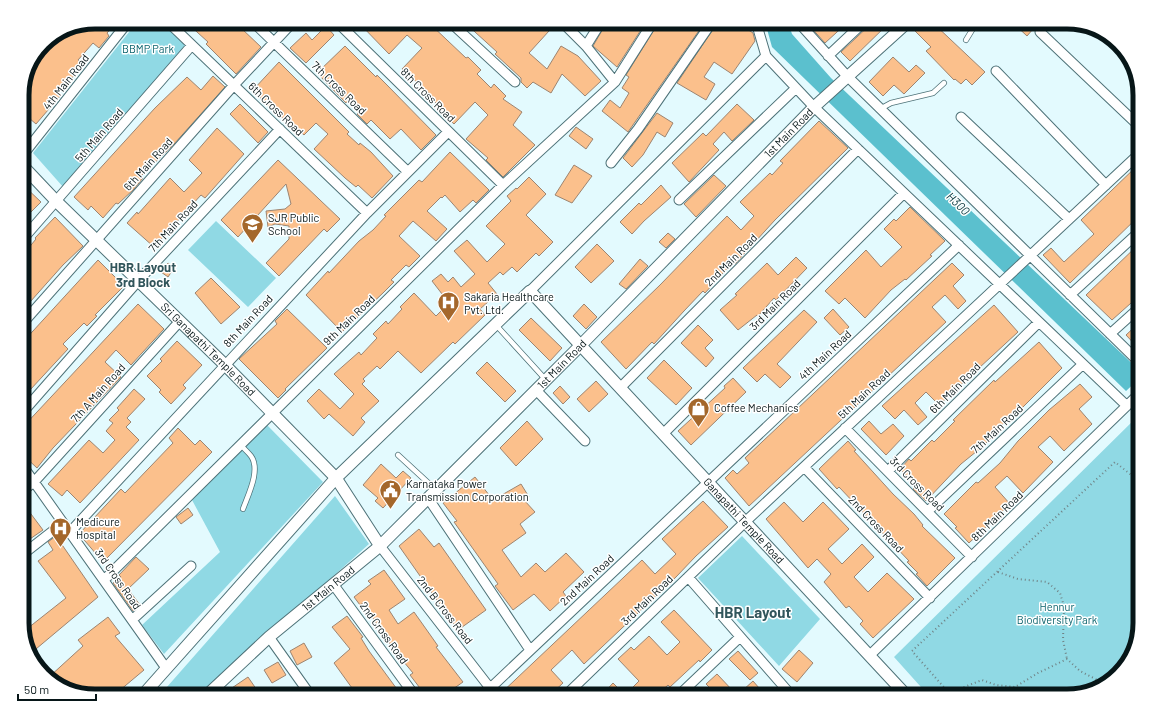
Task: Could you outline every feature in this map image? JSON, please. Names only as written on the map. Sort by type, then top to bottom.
[{"type":"street","name":"4th Main Road","points":[[29,147],[122,29]]},
{"type":"street","name":"6th Cross Road","points":[[175,29],[367,213]]},
{"type":"street","name":"7th Cross Road","points":[[260,29],[408,172]]},
{"type":"street","name":"6th Main Road","points":[[29,316],[234,85],[286,29]]},
{"type":"street","name":"8th Cross Road","points":[[343,29],[503,185]]},
{"type":"street","points":[[458,29],[515,82]]},
{"type":"street","points":[[571,29],[615,82]]},
{"type":"street","points":[[586,46],[597,29]]},
{"type":"street","name":"9th Main Road","points":[[104,580],[503,185],[615,82],[649,29]]},
{"type":"street","points":[[611,163],[638,129],[707,29]]},
{"type":"street","points":[[758,29],[766,56],[814,107],[1128,406]]},
{"type":"street","points":[[804,29],[847,76],[1133,356]]},
{"type":"street","points":[[828,56],[857,29]]},
{"type":"street","name":"1st Main Road","points":[[222,689],[269,637],[380,546],[580,346],[814,107],[900,29]]},
{"type":"street","points":[[1040,32],[1133,120]]},
{"type":"street","name":"5th Main Road","points":[[29,232],[192,45]]},
{"type":"street","points":[[148,689],[336,478],[530,291],[766,56]]},
{"type":"street","points":[[996,72],[1106,184]]},
{"type":"street","points":[[679,200],[796,88]]},
{"type":"street","points":[[962,117],[1069,219]]},
{"type":"street","name":"7th Main Road","points":[[29,405],[138,281],[280,129]]},
{"type":"street","name":"8th Main Road","points":[[70,532],[224,364],[367,213],[448,132]]},
{"type":"street","name":"2nd Main Road","points":[[620,388],[858,150]]},
{"type":"street","name":"5th Main Road","points":[[745,522],[1133,159]]},
{"type":"street","name":"Sri Ganapathi Temple Road","points":[[29,172],[57,202],[97,239],[224,364],[336,478],[380,546]]},
{"type":"street","name":"3rd Main Road","points":[[663,434],[904,193]]},
{"type":"street","points":[[1070,294],[1133,237]]},
{"type":"street","name":"4th Main Road","points":[[708,482],[959,245]]},
{"type":"street","name":"Ganapathi Temple Road","points":[[530,291],[902,689]]},
{"type":"street","points":[[1110,334],[1133,313]]},
{"type":"street","name":"7th A Main Road","points":[[34,482],[180,321]]},
{"type":"street","name":"6th Main Road","points":[[888,471],[1039,322]]},
{"type":"street","name":"7th Main Road","points":[[928,512],[1083,364]]},
{"type":"street","points":[[536,390],[585,441]]},
{"type":"street","name":"8th Main Road","points":[[870,655],[1133,401]]},
{"type":"street","name":"3rd Cross Road","points":[[846,428],[972,557]]},
{"type":"street","name":"2nd Cross Road","points":[[804,467],[930,598]]},
{"type":"street","name":"3rd Cross Road","points":[[29,475],[166,668]]},
{"type":"street","points":[[29,486],[34,482]]},
{"type":"street","name":"2nd Main Road","points":[[490,688],[708,482]]},
{"type":"street","points":[[428,498],[530,650]]},
{"type":"street","name":"3rd Main Road","points":[[572,689],[745,522]]},
{"type":"street","points":[[29,550],[63,523]]},
{"type":"street","name":"2nd B Cross Road","points":[[380,546],[490,688]]},
{"type":"street","points":[[132,620],[191,566]]},
{"type":"street","points":[[688,577],[784,689]]},
{"type":"street","name":"2nd Cross Road","points":[[333,584],[411,689]]},
{"type":"street","points":[[269,637],[307,689]]},
{"type":"street","points":[[685,689],[740,637]]},
{"type":"lane","points":[[966,40],[973,29]]},
{"type":"lane","points":[[880,108],[891,103],[933,93],[944,83]]},
{"type":"lane","points":[[496,324],[546,380]]},
{"type":"lane","points":[[240,444],[251,456],[254,462],[252,482],[244,509]]},
{"type":"lane","points":[[398,455],[436,490]]},
{"type":"path","points":[[946,689],[912,651],[1115,462],[1133,476]]},
{"type":"path","points":[[998,572],[1018,579],[1047,582],[1060,593],[1064,606],[1063,640],[1067,659],[1080,671],[1099,681]]},
{"type":"path","points":[[957,689],[982,680],[996,685],[1015,687],[1038,673],[1067,659]]},
{"type":"green space","name":"BBMP Park","points":[[131,29],[168,29],[185,45],[64,188],[33,153]]},
{"type":"green space","points":[[216,221],[276,278],[248,307],[188,250]]},
{"type":"green space","name":"Hennur Biodiversity Park","points":[[1133,421],[1133,623],[1131,640],[1128,648],[1114,670],[1092,684],[1084,687],[1067,689],[923,689],[894,657]]},
{"type":"green space","points":[[267,425],[323,482],[164,654],[142,625],[220,552],[192,500]]},
{"type":"green space","points":[[335,496],[369,544],[208,689],[165,689]]},
{"type":"green space","points":[[742,536],[820,619],[779,666],[698,578]]},
{"type":"water","name":"H300","points":[[767,29],[790,29],[792,34],[831,78],[1133,364],[1133,384],[1126,391],[772,47]]},
{"type":"building","points":[[95,29],[111,29],[107,33],[109,36],[99,48],[93,43],[78,60],[84,65],[58,93],[61,95],[36,124],[29,118],[29,91],[31,78],[43,55],[51,45],[74,33]]},
{"type":"building","points":[[194,29],[242,29],[261,47],[236,74],[206,44],[208,42]]},
{"type":"building","points":[[323,29],[329,29],[334,35],[306,63],[290,48],[306,33],[312,40]]},
{"type":"building","points":[[365,29],[435,29],[481,70],[477,74],[491,88],[494,84],[506,96],[503,99],[522,112],[513,125],[535,145],[503,177],[486,160],[488,158],[466,139],[488,115],[475,102],[454,124],[441,112],[443,110],[431,98],[432,96],[402,69],[422,48],[407,35],[389,54]]},
{"type":"building","points":[[472,29],[547,29],[549,31],[529,53],[547,69],[561,46],[578,56],[601,81],[585,96],[562,74],[551,93],[533,82],[527,88],[521,82],[521,78],[495,54],[497,52]]},
{"type":"building","points":[[603,29],[641,29],[617,67],[593,46]]},
{"type":"building","points":[[655,29],[700,29],[628,132],[602,111],[610,100],[620,108],[629,93],[622,88],[629,77],[626,75]]},
{"type":"building","points":[[713,29],[747,29],[753,33],[755,41],[732,74],[714,62],[704,77],[715,84],[706,100],[677,83]]},
{"type":"building","points":[[812,29],[840,29],[825,43]]},
{"type":"building","points":[[866,29],[883,29],[850,61],[841,52]]},
{"type":"building","points":[[913,29],[939,29],[985,72],[972,85],[966,79],[961,84],[955,79],[954,80],[926,51],[931,47]]},
{"type":"building","points":[[1020,29],[1033,29],[1027,36]]},
{"type":"building","points":[[345,46],[376,77],[377,75],[436,135],[421,150],[401,129],[390,139],[371,120],[367,124],[357,114],[359,113],[348,101],[346,103],[317,73]]},
{"type":"building","points":[[893,57],[909,72],[916,65],[925,73],[904,94],[894,85],[883,96],[869,82]]},
{"type":"building","points":[[279,62],[349,132],[347,134],[359,145],[360,143],[371,152],[393,176],[372,198],[358,185],[356,187],[345,178],[314,149],[328,134],[316,123],[304,135],[294,126],[293,128],[273,109],[272,110],[253,90]]},
{"type":"building","points":[[213,76],[225,87],[174,144],[141,176],[143,178],[134,189],[118,204],[116,203],[103,218],[91,206],[88,210],[74,197],[155,108],[187,77],[201,90]]},
{"type":"building","points":[[240,104],[268,132],[258,143],[230,114]]},
{"type":"building","points":[[737,104],[754,120],[732,141],[724,132],[713,144],[719,150],[689,182],[672,163],[703,133],[706,136]]},
{"type":"building","points":[[657,113],[673,123],[665,137],[657,132],[643,155],[632,167],[623,158]]},
{"type":"building","points":[[819,121],[848,148],[775,220],[735,264],[733,262],[705,293],[703,291],[654,344],[652,342],[626,369],[601,342],[660,285],[727,216],[741,230],[754,216],[740,202],[770,173],[772,175],[783,163],[780,161]]},
{"type":"building","points":[[576,127],[593,139],[586,149],[569,136]]},
{"type":"building","points":[[217,128],[244,154],[205,198],[201,195],[154,247],[127,223],[137,212],[138,214],[170,178],[184,192],[202,173],[189,160]]},
{"type":"building","points":[[450,152],[489,190],[476,203],[473,200],[460,212],[445,195],[442,198],[441,197],[427,211],[447,229],[436,241],[413,221],[399,236],[420,256],[409,267],[406,265],[391,280],[394,282],[342,332],[306,295],[328,271],[329,273],[359,241],[373,230],[386,216],[384,215],[419,180],[422,182]]},
{"type":"building","points":[[278,160],[340,219],[327,232],[324,229],[279,276],[266,263],[289,239],[289,226],[275,224],[268,227],[266,211],[285,209],[291,204],[286,184],[238,237],[221,220]]},
{"type":"building","points":[[574,165],[592,176],[572,203],[555,195]]},
{"type":"building","points":[[1133,170],[1133,222],[1070,283],[1043,255],[1051,248],[1064,262],[1094,234],[1081,220]]},
{"type":"building","points":[[714,175],[726,186],[696,217],[684,204]]},
{"type":"building","points":[[529,177],[546,194],[526,215],[553,242],[539,256],[536,253],[517,272],[512,267],[503,275],[500,272],[488,283],[497,294],[480,309],[485,315],[455,344],[453,342],[421,373],[398,351],[380,369],[377,366],[363,379],[365,381],[362,384],[379,401],[361,418],[365,422],[353,436],[329,414],[324,419],[307,401],[319,389],[340,409],[354,394],[334,374],[359,352],[361,355],[377,338],[373,334],[386,321],[388,324],[402,309],[400,307],[414,293],[436,316],[449,303],[432,281],[441,274],[448,282],[453,277],[461,287],[475,274],[454,251],[467,240],[487,262],[505,244],[486,226],[511,201],[507,196],[516,188],[517,189]]},
{"type":"building","points":[[661,185],[671,197],[632,234],[620,222],[639,203],[641,205]]},
{"type":"building","points":[[29,191],[41,202],[29,214]]},
{"type":"building","points":[[910,207],[945,241],[930,255],[932,256],[906,280],[905,279],[891,290],[865,318],[845,298],[839,304],[825,291],[866,250],[881,267],[902,247],[884,229],[894,219],[896,221]]},
{"type":"building","points":[[55,217],[83,246],[63,265],[29,303],[29,248],[36,239],[35,238]]},
{"type":"building","points":[[668,233],[675,239],[666,248],[659,242]]},
{"type":"building","points":[[597,244],[614,261],[591,283],[575,267]]},
{"type":"building","points":[[1133,250],[1133,301],[1112,320],[1086,295]]},
{"type":"building","points":[[796,257],[807,268],[776,300],[774,298],[758,316],[757,315],[738,330],[720,310],[737,295],[735,294],[767,263],[778,275]]},
{"type":"building","points":[[640,259],[648,266],[626,289],[619,284]]},
{"type":"building","points":[[98,260],[124,286],[95,315],[97,316],[87,326],[84,323],[63,344],[68,349],[30,390],[29,335]]},
{"type":"building","points":[[168,263],[174,268],[168,277],[161,272]]},
{"type":"building","points":[[952,263],[964,275],[953,286],[966,301],[958,309],[945,295],[932,307],[946,322],[749,506],[725,478],[733,470],[737,474],[749,463],[745,458]]},
{"type":"building","points":[[211,278],[240,307],[221,324],[195,293]]},
{"type":"building","points":[[138,304],[164,329],[131,365],[116,350],[105,362],[121,377],[53,448],[37,468],[29,461],[29,421]]},
{"type":"building","points":[[584,304],[597,317],[586,329],[573,316]]},
{"type":"building","points":[[994,305],[1018,332],[939,405],[926,392],[915,403],[927,417],[918,425],[904,410],[895,419],[882,406]]},
{"type":"building","points":[[287,309],[327,348],[285,389],[286,390],[278,398],[239,359],[277,324],[275,321]]},
{"type":"building","points":[[833,309],[849,327],[840,335],[824,318]]},
{"type":"building","points":[[804,310],[817,322],[777,364],[791,377],[780,388],[765,374],[757,382],[743,368]]},
{"type":"building","points":[[531,318],[562,348],[550,361],[519,330]]},
{"type":"building","points":[[698,325],[713,340],[705,348],[714,358],[706,367],[681,343]]},
{"type":"building","points":[[1133,328],[1133,342],[1126,335]]},
{"type":"building","points":[[177,341],[202,365],[183,385],[186,388],[171,404],[159,392],[161,390],[147,376],[162,361],[160,359]]},
{"type":"building","points":[[1039,342],[1062,368],[1012,418],[1011,416],[982,447],[961,464],[926,501],[913,489],[916,486],[900,469],[909,459],[911,461],[932,440],[934,442],[955,421],[953,420],[994,380],[995,382]]},
{"type":"building","points":[[664,360],[692,388],[676,405],[647,378]]},
{"type":"building","points":[[487,362],[516,391],[505,402],[476,373]]},
{"type":"building","points":[[733,378],[746,392],[691,445],[678,431],[725,388],[724,386]]},
{"type":"building","points":[[596,381],[608,394],[589,412],[577,399]]},
{"type":"building","points":[[1080,384],[1092,397],[1079,409],[1092,424],[1064,451],[1050,436],[1038,447],[1053,462],[1023,493],[1007,476],[995,487],[1010,504],[969,543],[955,528],[957,527],[944,514],[976,482],[978,483],[1000,463],[1018,441],[1049,410]]},
{"type":"building","points":[[560,386],[570,397],[563,404],[553,393]]},
{"type":"building","points":[[134,389],[145,399],[127,418],[131,422],[126,427],[139,440],[80,503],[67,490],[62,496],[48,484],[89,440],[103,453],[115,440],[106,431],[113,423],[109,420],[119,410],[117,408]]},
{"type":"building","points":[[527,421],[543,439],[516,466],[500,448]]},
{"type":"building","points":[[869,421],[881,434],[893,424],[904,436],[886,455],[861,429]]},
{"type":"building","points":[[178,428],[195,445],[200,440],[212,452],[103,562],[79,534],[121,489],[125,493],[173,443],[169,438]]},
{"type":"building","points":[[848,441],[856,450],[854,451],[893,494],[914,514],[923,525],[922,526],[955,558],[927,586],[916,574],[918,573],[907,562],[909,561],[839,487],[837,489],[819,469]]},
{"type":"building","points":[[381,464],[396,478],[403,471],[411,478],[383,508],[375,501],[378,498],[363,485]]},
{"type":"building","points":[[475,477],[493,500],[521,484],[529,497],[524,500],[535,512],[520,524],[526,533],[502,550],[521,577],[536,563],[545,572],[566,553],[584,572],[563,592],[566,596],[550,611],[534,594],[513,610],[495,586],[498,584],[454,522],[457,521],[443,503]]},
{"type":"building","points":[[703,501],[728,527],[584,664],[572,650],[551,670],[563,683],[557,689],[505,689],[642,560],[655,574],[676,554],[662,539]]},
{"type":"building","points":[[784,502],[803,522],[823,502],[849,529],[828,549],[842,564],[862,544],[874,557],[854,577],[868,592],[887,573],[914,599],[873,638],[860,624],[863,621],[849,606],[846,608],[824,582],[831,574],[817,559],[808,568],[766,519]]},
{"type":"building","points":[[188,508],[193,515],[181,524],[176,517]]},
{"type":"building","points":[[29,511],[43,530],[29,540]]},
{"type":"building","points":[[419,529],[434,547],[439,543],[486,610],[458,630],[399,546]]},
{"type":"building","points":[[56,536],[98,597],[35,650],[30,636],[29,627],[66,598],[38,561],[53,550],[48,542]]},
{"type":"building","points":[[136,557],[149,569],[128,589],[140,605],[133,611],[113,583],[121,577],[119,575]]},
{"type":"building","points":[[384,570],[405,599],[389,610],[398,624],[414,612],[438,646],[436,647],[463,682],[453,689],[421,689],[410,675],[413,673],[394,650],[363,603],[360,605],[354,597],[371,584],[368,581]]},
{"type":"building","points":[[674,610],[712,650],[670,687],[668,685],[664,689],[631,689],[639,681],[618,659],[631,647],[634,650],[649,636],[667,655],[680,642],[661,622]]},
{"type":"building","points":[[347,616],[363,637],[361,638],[369,651],[397,689],[351,689],[352,688],[334,663],[350,649],[332,627]]},
{"type":"building","points":[[108,617],[120,633],[115,636],[144,670],[121,689],[95,689],[78,687],[70,684],[52,674],[83,646],[78,640]]},
{"type":"building","points":[[304,643],[312,657],[297,665],[290,651]]},
{"type":"building","points":[[799,650],[813,663],[797,682],[782,669]]},
{"type":"building","points":[[738,651],[758,673],[750,680],[729,659]]},
{"type":"building","points":[[278,662],[286,675],[272,683],[264,670]]},
{"type":"building","points":[[717,674],[731,689],[709,689],[710,688],[706,684]]},
{"type":"building","points":[[248,677],[256,689],[230,689]]},
{"type":"building","points":[[753,681],[760,689],[744,689]]},
{"type":"building","points":[[613,683],[619,689],[607,689]]},
{"type":"place","name":"SJR Public School","points":[[252,244]]},
{"type":"place","name":"Sakaria Healthcare Pvt. Ltd.","points":[[449,322]]},
{"type":"place","name":"Coffee Mechanics","points":[[699,428]]},
{"type":"place","name":"Karnataka Power Transmission Corporation","points":[[391,510]]},
{"type":"place","name":"Medicure Hospital","points":[[60,548]]},
{"type":"district","name":"HBR Layout 3rd Block","points":[[143,274]]},
{"type":"district","name":"HBR Layout","points":[[753,613]]}]
